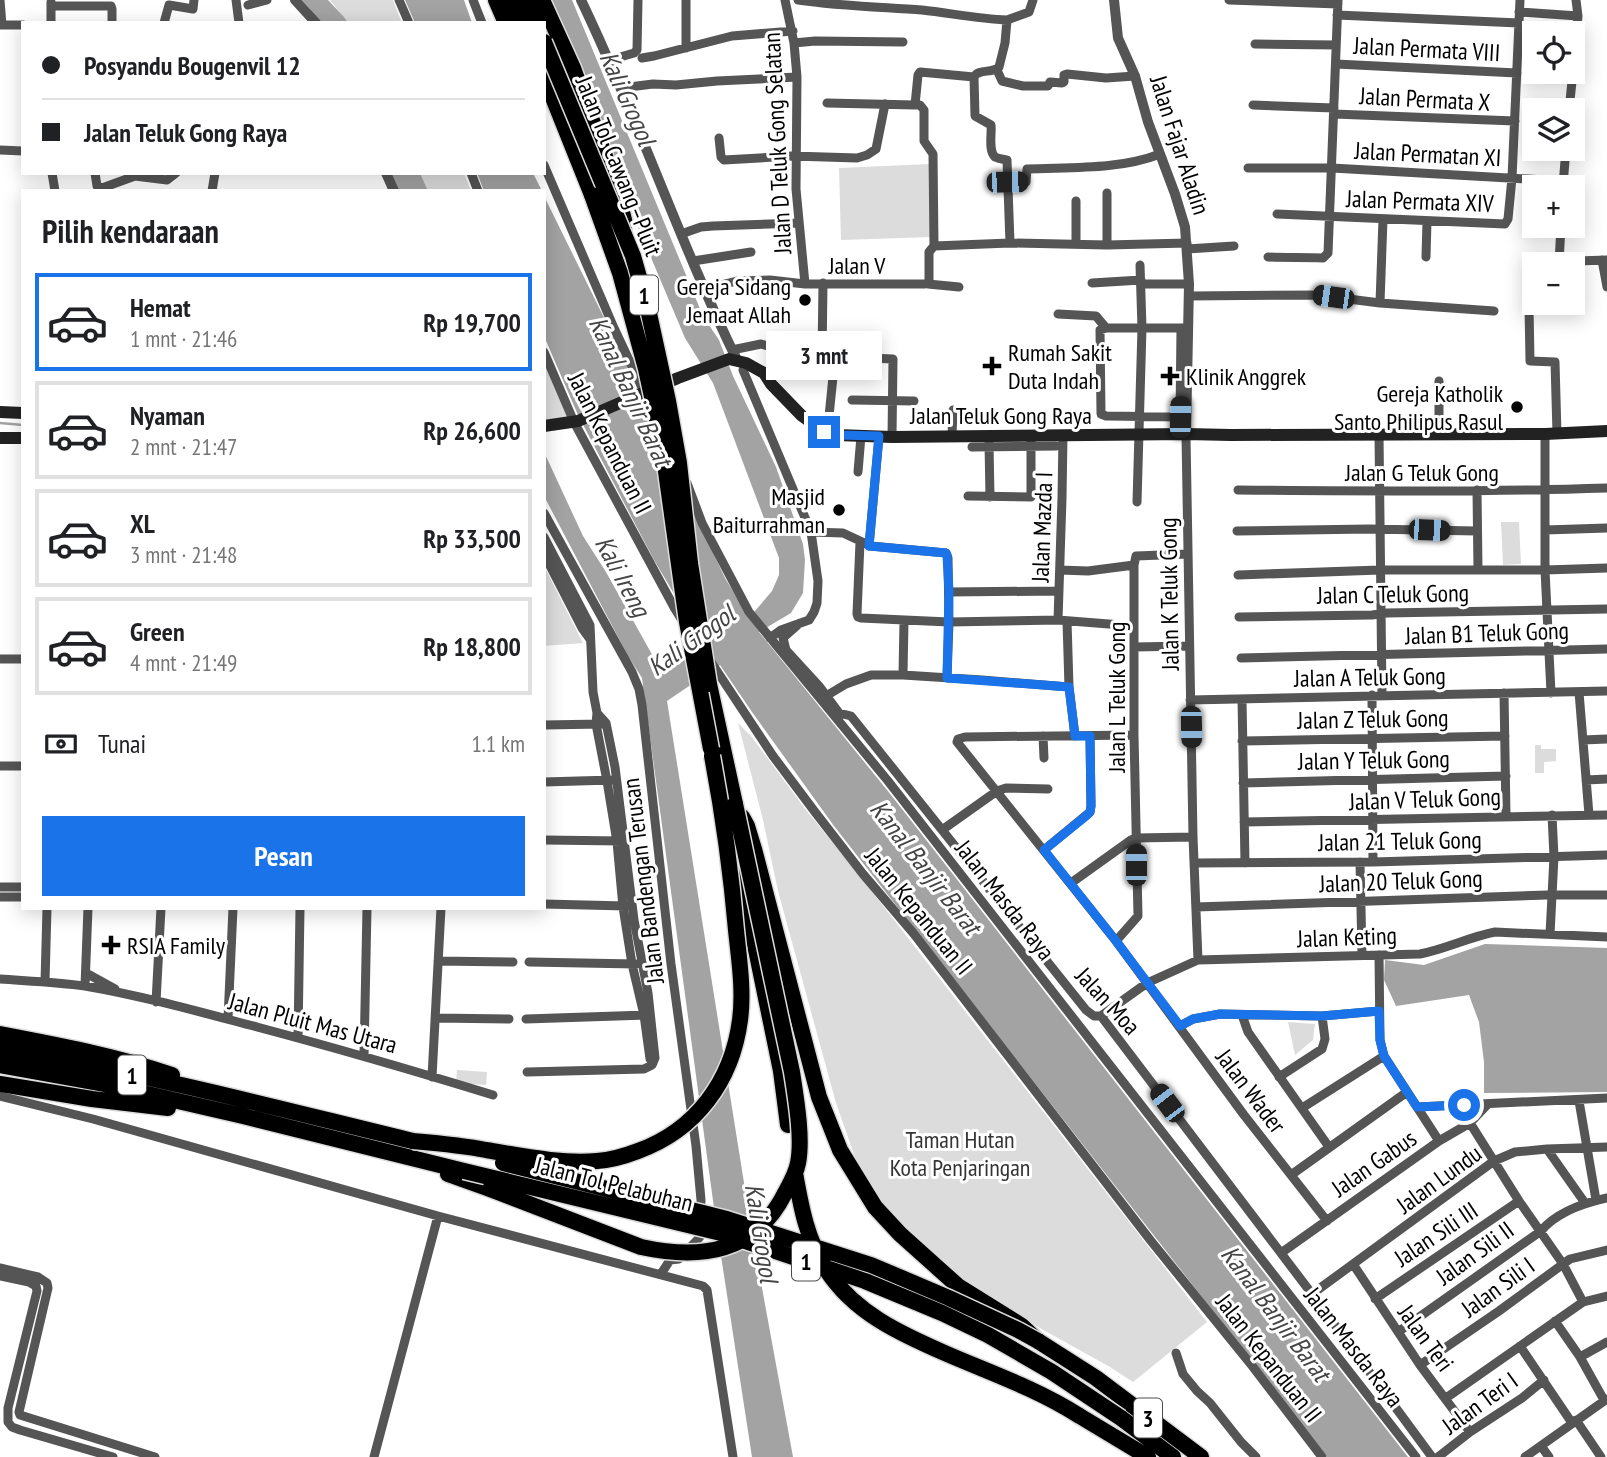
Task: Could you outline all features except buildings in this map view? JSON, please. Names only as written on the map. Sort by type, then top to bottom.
[{"type":"highway","points":[[496,0],[505,21]]},
{"type":"highway","points":[[512,0],[521,21]]},
{"type":"highway","points":[[527,0],[535,21]]},
{"type":"highway","points":[[542,0],[573,68],[615,184],[633,256]]},
{"type":"highway","name":"Jalan Tol Cawang–Pluit","points":[[546,47],[633,256],[648,309],[679,464],[709,684],[735,804]]},
{"type":"highway","name":"Jalan Tol Cawang–Pluit","points":[[546,80],[597,207],[620,273],[646,369],[670,489],[687,622],[711,750]]},
{"type":"highway","points":[[546,108],[584,175]]},
{"type":"highway","points":[[412,1140],[540,1158],[600,1161],[658,1143],[692,1119],[715,1092],[735,1047],[741,1001],[739,953],[724,822],[711,750]]},
{"type":"highway","points":[[711,750],[722,789],[781,1071],[802,1215],[826,1270],[849,1298],[876,1320],[905,1336],[1060,1404],[1148,1457]]},
{"type":"highway","points":[[382,1152],[490,1189],[641,1247],[664,1252],[684,1254],[722,1249],[751,1234],[766,1222],[778,1207],[797,1166],[798,1122],[792,1072],[735,804]]},
{"type":"highway","points":[[735,804],[747,826],[806,1052],[819,1097],[840,1150],[875,1207],[900,1234],[958,1286],[1022,1326],[1038,1342]]},
{"type":"highway","points":[[0,1034],[138,1064],[264,1105]]},
{"type":"highway","name":"1","points":[[0,1050],[139,1077],[412,1140]]},
{"type":"highway","name":"Jalan Tol Pelabuhan","points":[[0,1065],[104,1084],[243,1116],[721,1234],[865,1281],[988,1335],[1060,1377],[1174,1457]]},
{"type":"highway","points":[[0,1084],[92,1099],[243,1116]]},
{"type":"highway","name":"3","points":[[412,1140],[666,1202],[871,1265],[1018,1330],[1096,1378],[1201,1457]]},
{"type":"main road","points":[[546,432],[563,431],[704,371],[736,363],[771,384],[802,416],[824,432]]},
{"type":"main road","points":[[0,412],[21,413]]},
{"type":"main road","points":[[546,426],[578,424]]},
{"type":"main road","name":"Jalan Teluk Gong Raya","points":[[824,432],[885,437],[952,436],[989,441],[1059,441],[1139,435],[1551,434],[1607,431]]},
{"type":"main road","points":[[0,438],[21,438]]},
{"type":"street","points":[[0,0],[1,24],[21,25]]},
{"type":"street","points":[[165,21],[169,5],[193,9],[194,0]]},
{"type":"street","points":[[236,0],[239,21]]},
{"type":"street","points":[[248,5],[267,0]]},
{"type":"street","points":[[295,0],[314,21]]},
{"type":"street","points":[[399,0],[408,21]]},
{"type":"street","points":[[473,0],[481,21]]},
{"type":"street","points":[[581,0],[610,60],[704,289],[811,532],[818,581],[814,612],[809,620],[768,637]]},
{"type":"street","points":[[610,60],[637,50],[638,0]]},
{"type":"street","points":[[686,0],[686,48]]},
{"type":"street","name":"Jalan D Teluk Gong Selatan","points":[[785,0],[793,31],[797,77],[796,189],[805,284]]},
{"type":"street","points":[[798,0],[1007,20],[1029,12],[1033,0]]},
{"type":"street","name":"Jalan Fajar Aladin","points":[[1114,0],[1118,38],[1135,75],[1143,109],[1184,219],[1189,284],[1185,328],[1186,435]]},
{"type":"street","points":[[1228,0],[1338,2],[1330,217],[1326,257],[1268,257]]},
{"type":"street","points":[[1512,178],[1520,0]]},
{"type":"street","points":[[1576,0],[1578,21]]},
{"type":"street","points":[[51,21],[51,3],[111,6],[111,21]]},
{"type":"street","points":[[1520,12],[1578,16]]},
{"type":"street","points":[[1337,15],[1519,23]]},
{"type":"street","points":[[997,70],[1001,63],[1007,20]]},
{"type":"street","points":[[642,58],[732,36],[793,31]]},
{"type":"street","points":[[794,43],[903,42]]},
{"type":"street","points":[[1255,44],[1336,46]]},
{"type":"street","name":"Jalan Permata VIII","points":[[1336,64],[1517,73]]},
{"type":"street","points":[[997,70],[1002,81],[1023,86],[1062,83],[1064,75],[1067,74],[1106,78],[1135,75]]},
{"type":"street","points":[[997,70],[979,72],[974,77],[974,112],[975,116],[991,125],[993,154],[997,158],[1007,160],[1010,243]]},
{"type":"street","points":[[915,105],[920,72],[974,77]]},
{"type":"street","points":[[1090,72],[1135,75]]},
{"type":"street","points":[[621,88],[797,77]]},
{"type":"street","points":[[827,103],[920,105],[924,110],[924,141],[933,154],[934,246],[929,252],[928,284]]},
{"type":"street","points":[[719,138],[721,157],[724,160],[797,156],[857,158],[876,149],[885,104]]},
{"type":"street","name":"Jalan Permata X","points":[[1253,105],[1515,121]]},
{"type":"street","points":[[0,150],[21,150]]},
{"type":"street","points":[[1007,182],[1026,182],[1027,169],[1080,168],[1147,159],[1160,154]]},
{"type":"street","name":"Jalan Permatan XI","points":[[1248,168],[1332,168],[1522,179]]},
{"type":"street","name":"Jalan Masda Raya","points":[[546,170],[614,328],[651,392],[673,442],[673,449],[702,523],[749,612],[888,781],[1416,1457]]},
{"type":"street","points":[[95,175],[97,186],[102,188],[132,177],[167,180],[173,175]]},
{"type":"street","name":"Jalan Permata XIV","points":[[1277,214],[1499,225],[1506,222],[1512,178]]},
{"type":"street","points":[[1107,193],[1107,245]]},
{"type":"street","points":[[1076,201],[1076,244]]},
{"type":"street","points":[[1380,303],[1383,219]]},
{"type":"street","points":[[1426,257],[1427,221]]},
{"type":"street","points":[[681,234],[701,227],[799,223]]},
{"type":"street","points":[[934,246],[1010,243],[1234,246]]},
{"type":"street","points":[[693,261],[751,252]]},
{"type":"street","points":[[1585,261],[1604,260],[1607,287]]},
{"type":"street","points":[[1137,502],[1142,328],[1140,265]]},
{"type":"street","name":"Jalan V","points":[[704,289],[737,281],[770,280],[805,284],[928,284],[959,287]]},
{"type":"street","points":[[1092,283],[1189,284]]},
{"type":"street","points":[[822,356],[823,284]]},
{"type":"street","points":[[1189,296],[1317,295],[1380,303],[1494,311]]},
{"type":"street","points":[[1058,314],[1096,316],[1106,328]]},
{"type":"street","points":[[1530,315],[1531,361],[1555,362],[1545,490],[1545,570],[1551,693]]},
{"type":"street","points":[[1106,328],[1142,328],[1185,328],[1180,417],[1101,414],[1100,331],[1106,328]]},
{"type":"street","points":[[736,363],[761,344],[790,352],[822,356],[893,359],[892,401],[864,544],[858,617],[949,622],[1063,621],[1134,626]]},
{"type":"street","name":"Jalan Kepanduan II","points":[[546,356],[578,424],[675,609],[774,756],[863,874],[914,934],[1321,1457]]},
{"type":"street","points":[[824,432],[828,426],[835,357]]},
{"type":"street","points":[[1439,381],[1439,434]]},
{"type":"street","points":[[852,400],[914,401]]},
{"type":"street","points":[[952,436],[953,410]]},
{"type":"street","points":[[1373,862],[1372,738],[1381,655],[1379,434]]},
{"type":"street","name":"Jalan K Teluk Gong","points":[[1186,435],[1193,837],[1198,960]]},
{"type":"street","points":[[858,472],[861,436]]},
{"type":"street","points":[[972,447],[989,441],[990,497]]},
{"type":"street","points":[[968,496],[1031,497],[1031,441]]},
{"type":"street","name":"Jalan Mazda I","points":[[1059,441],[1059,591],[1075,736]]},
{"type":"street","name":"Jalan G Teluk Gong","points":[[1238,490],[1380,492],[1607,488]]},
{"type":"street","points":[[1477,491],[1478,570]]},
{"type":"street","name":"Jalan Bandengan Terusan","points":[[546,517],[632,672],[642,705],[701,1200],[700,1237],[669,1265]]},
{"type":"street","points":[[1545,530],[1607,528]]},
{"type":"street","points":[[1237,531],[1478,531]]},
{"type":"street","points":[[811,532],[843,533],[864,544],[946,553],[949,592],[947,678]]},
{"type":"street","points":[[546,543],[590,639],[596,724],[612,780]]},
{"type":"street","points":[[1059,570],[1088,571],[1135,560],[1188,554]]},
{"type":"street","points":[[546,556],[557,570]]},
{"type":"street","name":"Jalan L Teluk Gong","points":[[1116,941],[1138,916],[1135,560]]},
{"type":"street","points":[[1238,575],[1380,570],[1607,568]]},
{"type":"street","points":[[949,592],[1059,591]]},
{"type":"street","name":"Jalan C Teluk Gong","points":[[1239,617],[1607,609]]},
{"type":"street","points":[[903,675],[904,621]]},
{"type":"street","name":"Jalan Moa","points":[[800,623],[783,638],[784,647],[839,713],[851,716],[1086,1010],[1094,1016],[1101,1016],[1432,1457]]},
{"type":"street","points":[[1134,647],[1189,646]]},
{"type":"street","name":"Jalan B1 Teluk Gong","points":[[1241,658],[1607,649]]},
{"type":"street","points":[[0,659],[21,659]]},
{"type":"street","points":[[826,696],[871,675],[1069,687]]},
{"type":"street","name":"Jalan A Teluk Gong","points":[[1191,700],[1607,691]]},
{"type":"street","points":[[1580,692],[1589,815]]},
{"type":"street","points":[[1504,693],[1506,816]]},
{"type":"street","points":[[1242,699],[1245,863]]},
{"type":"street","points":[[527,1072],[646,1069],[653,1060],[628,906],[606,723],[597,713]]},
{"type":"street","points":[[546,725],[606,723]]},
{"type":"street","points":[[1044,758],[1043,736],[1135,735]]},
{"type":"street","name":"Jalan Wader","points":[[1043,736],[965,737],[958,739],[958,744],[1116,941],[1326,1221]]},
{"type":"street","points":[[1044,850],[1090,812],[1090,736]]},
{"type":"street","name":"Jalan Z Teluk Gong","points":[[1242,741],[1505,736]]},
{"type":"street","points":[[1583,740],[1607,739]]},
{"type":"street","points":[[0,766],[21,766]]},
{"type":"street","name":"Jalan Y Teluk Gong","points":[[1243,783],[1506,776]]},
{"type":"street","points":[[1586,780],[1607,779]]},
{"type":"street","points":[[546,782],[612,780]]},
{"type":"street","points":[[942,830],[997,791],[1006,788],[1048,789]]},
{"type":"street","name":"Jalan V Teluk Gong","points":[[1244,822],[1607,815]]},
{"type":"street","points":[[1550,934],[1554,857],[1552,816]]},
{"type":"street","points":[[1071,883],[1136,838],[1193,837]]},
{"type":"street","points":[[546,840],[621,841]]},
{"type":"street","name":"Jalan 21 Teluk Gong","points":[[1194,863],[1373,862],[1607,855]]},
{"type":"street","points":[[1360,862],[1362,955]]},
{"type":"street","points":[[0,887],[21,887]]},
{"type":"street","name":"Jalan 20 Teluk Gong","points":[[1196,907],[1607,895]]},
{"type":"street","points":[[0,897],[21,897]]},
{"type":"street","points":[[546,904],[628,906]]},
{"type":"street","points":[[45,982],[47,910]]},
{"type":"street","points":[[85,986],[88,910]]},
{"type":"street","points":[[156,1002],[161,910]]},
{"type":"street","points":[[228,1019],[233,910]]},
{"type":"street","points":[[298,1038],[300,910]]},
{"type":"street","points":[[364,1056],[367,910]]},
{"type":"street","points":[[432,1077],[441,910]]},
{"type":"street","name":"Jalan Keting","points":[[1101,1016],[1147,983],[1198,960],[1420,954],[1495,932],[1607,937]]},
{"type":"street","points":[[1378,955],[1380,1040],[1384,1056],[1439,1141]]},
{"type":"street","points":[[438,961],[513,962]]},
{"type":"street","points":[[529,962],[638,963]]},
{"type":"street","name":"Jalan Pluit Mas Utara","points":[[86,973],[122,994]]},
{"type":"street","name":"Jalan Pluit Mas Utara","points":[[0,979],[85,986],[122,994],[298,1038],[493,1095]]},
{"type":"street","points":[[1180,1026],[1193,1019],[1211,1016],[1322,1016],[1379,1011]]},
{"type":"street","points":[[526,1019],[647,1015]]},
{"type":"street","points":[[1242,1015],[1248,1032],[1329,1147]]},
{"type":"street","points":[[1279,1077],[1322,1049],[1325,1039],[1322,1016]]},
{"type":"street","points":[[435,1018],[509,1019]]},
{"type":"street","points":[[1302,1108],[1384,1056]]},
{"type":"street","points":[[1291,1175],[1406,1092]]},
{"type":"street","points":[[0,1096],[93,1119],[438,1216],[669,1265],[707,1290],[733,1457]]},
{"type":"street","points":[[1417,1107],[1607,1098]]},
{"type":"street","points":[[1579,1101],[1596,1200]]},
{"type":"street","name":"Jalan Gabus","points":[[1280,1253],[1439,1141],[1469,1123],[1488,1104]]},
{"type":"street","points":[[1469,1123],[1563,1264],[1583,1302]]},
{"type":"street","name":"Jalan Lundu","points":[[1312,1294],[1494,1161],[1515,1152],[1607,1147]]},
{"type":"street","points":[[1547,1149],[1585,1203]]},
{"type":"street","name":"Jalan Sili II","points":[[1398,1332],[1541,1231],[1548,1223],[1585,1203],[1607,1198]]},
{"type":"street","name":"Jalan Sili III","points":[[1375,1299],[1519,1201]]},
{"type":"street","points":[[374,1457],[438,1216]]},
{"type":"street","name":"Jalan Sili I","points":[[1420,1365],[1570,1258],[1607,1250]]},
{"type":"street","name":"Jalan Teri","points":[[1353,1264],[1420,1365],[1470,1432]]},
{"type":"street","points":[[0,1268],[43,1280],[48,1288],[20,1415],[12,1427]]},
{"type":"street","points":[[0,1276],[29,1282],[36,1286],[37,1291],[8,1408],[8,1422],[12,1427],[113,1457]]},
{"type":"street","points":[[1446,1398],[1583,1302],[1607,1296]]},
{"type":"street","points":[[1525,1457],[1606,1400],[1555,1321]]},
{"type":"street","points":[[1580,1357],[1607,1342]]},
{"type":"street","points":[[1520,1346],[1601,1457]]},
{"type":"street","points":[[1176,1353],[1183,1374],[1256,1457]]},
{"type":"street","name":"Jalan Teri I","points":[[1438,1457],[1544,1380]]},
{"type":"street","points":[[20,1415],[155,1457]]},
{"type":"street","points":[[1541,1446],[1549,1457]]},
{"type":"green space","points":[[330,0],[393,0],[401,21],[346,21]]},
{"type":"green space","points":[[930,164],[932,237],[841,240],[839,168]]},
{"type":"green space","points":[[421,175],[465,175],[470,189],[427,189]]},
{"type":"green space","points":[[546,368],[568,419],[546,422]]},
{"type":"green space","points":[[1501,522],[1519,522],[1521,564],[1503,565]]},
{"type":"green space","points":[[546,570],[583,643],[546,646]]},
{"type":"green space","name":"Taman Hutan Kota Penjaringan","points":[[738,723],[751,736],[1207,1322],[1133,1382],[1004,1308],[963,1281],[901,1225],[878,1197],[855,1157],[836,1103],[778,891]]},
{"type":"green space","points":[[1535,745],[1541,745],[1541,749],[1556,749],[1556,761],[1544,762],[1544,773],[1535,773]]},
{"type":"green space","points":[[1288,1022],[1315,1024],[1313,1040],[1295,1055]]},
{"type":"green space","points":[[457,1070],[487,1072],[486,1085],[456,1083]]},
{"type":"water","points":[[302,0],[328,0],[347,21],[317,21]]},
{"type":"water","points":[[405,0],[464,0],[471,21],[414,21]]},
{"type":"water","name":"Kanal Banjir Barat","points":[[542,0],[572,0],[703,316],[719,340],[776,467],[803,544],[803,593],[791,613],[759,632],[891,795],[1408,1457],[1327,1457],[834,826],[720,665],[667,701],[753,1239],[793,1457],[752,1457],[717,1230],[642,678],[546,500],[546,456],[583,536],[659,667],[670,664],[702,641],[654,560],[578,415],[546,341],[546,200],[620,350],[725,578],[749,618],[772,591],[779,575],[779,558],[713,383],[685,338]]},
{"type":"water","points":[[391,175],[421,175],[427,189],[397,189]]},
{"type":"water","points":[[478,175],[534,175],[541,189],[483,189]]},
{"type":"water","points":[[1485,944],[1607,948],[1607,1092],[1484,1093],[1484,1062],[1479,1022],[1469,995],[1396,1006],[1384,980],[1385,960],[1424,965]]},
{"type":"waterway","points":[[0,423],[21,425]]},
{"type":"place","name":"Gereja Sidang Jemaat Allah","points":[[805,300]]},
{"type":"place","name":"Rumah Sakit Duta Indah","points":[[992,366]]},
{"type":"place","name":"Klinik Anggrek","points":[[1170,376]]},
{"type":"place","name":"Gereja Katholik Santo Philipus Rasul","points":[[1517,407]]},
{"type":"place","name":"Masjid Baiturrahman","points":[[839,510]]},
{"type":"place","name":"RSIA Family","points":[[111,945]]},
{"type":"route","points":[[824,432],[879,436],[869,546],[947,555],[947,678],[1069,687],[1075,736],[1090,736],[1091,806],[1086,816],[1044,850],[1180,1026],[1193,1019],[1220,1014],[1322,1016],[1379,1011],[1380,1040],[1384,1056],[1417,1107],[1464,1105]]},
{"type":"water label","name":"Kali Grogol","points":[[628,98]]},
{"type":"water label","name":"Kali Ireng","points":[[623,576]]},
{"type":"water label","name":"Kali Grogol","points":[[691,640]]},
{"type":"water label","name":"Kali Grogol","points":[[762,1233]]}]
